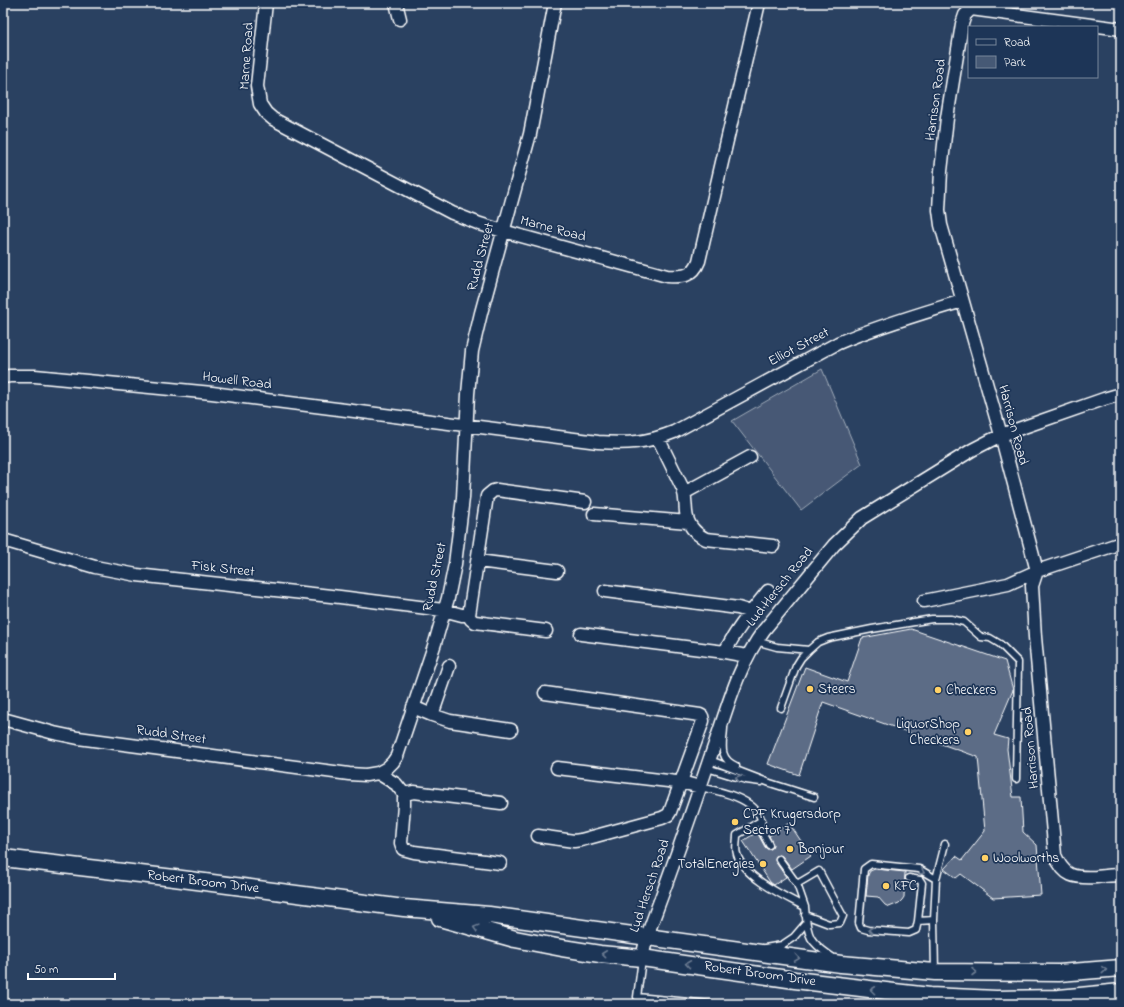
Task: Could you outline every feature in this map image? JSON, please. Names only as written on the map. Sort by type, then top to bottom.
[{"type":"street","name":"Marne Road","points":[[266,3],[257,86],[260,104],[273,119],[445,210],[480,224],[667,276],[683,276],[693,270],[699,261],[760,3]]},
{"type":"street","points":[[396,3],[400,19]]},
{"type":"street","name":"Rudd Street","points":[[3,719],[48,732],[78,738],[336,773],[366,775],[378,773],[387,768],[393,762],[397,756],[435,643],[443,610],[450,590],[455,564],[463,498],[466,426],[472,351],[480,313],[533,122],[555,3]]},
{"type":"street","points":[[968,6],[1121,29]]},
{"type":"street","name":"Harrison Road","points":[[968,6],[962,24],[940,171],[939,210],[941,225],[1037,571],[1032,586],[1035,637],[1055,855],[1061,866],[1072,876],[1081,878],[1121,874]]},
{"type":"street","name":"Elliot Street","points":[[466,426],[626,444],[658,438],[674,432],[838,343],[883,325],[962,301]]},
{"type":"street","name":"Howell Road","points":[[3,377],[34,376],[212,392],[466,426]]},
{"type":"street","name":"Lud Hersch Road","points":[[642,958],[647,936],[734,688],[747,656],[756,641],[834,545],[862,518],[972,450],[1000,435],[1121,394]]},
{"type":"street","points":[[658,438],[686,497],[688,522],[700,536],[706,539],[773,546]]},
{"type":"street","points":[[684,493],[750,457]]},
{"type":"street","points":[[469,615],[487,496],[493,491],[497,490],[585,502]]},
{"type":"street","points":[[594,514],[688,522]]},
{"type":"street","name":"Fisk Street","points":[[3,540],[95,567],[137,576],[443,610],[462,615],[469,615],[471,620],[475,622],[546,631]]},
{"type":"street","points":[[924,600],[1008,584],[1037,571],[1121,543]]},
{"type":"street","points":[[478,561],[557,571]]},
{"type":"street","points":[[605,590],[738,608],[751,612]]},
{"type":"street","points":[[725,652],[732,637],[768,591]]},
{"type":"street","points":[[581,634],[747,656]]},
{"type":"street","points":[[432,715],[449,666]]},
{"type":"street","points":[[538,836],[574,841],[581,840],[666,817],[670,812],[703,721],[703,718],[700,715],[545,694]]},
{"type":"street","points":[[413,707],[450,721],[511,730]]},
{"type":"street","points":[[557,768],[681,783],[700,787]]},
{"type":"street","points":[[378,773],[401,788],[404,794],[401,842],[403,849],[414,852],[500,863]]},
{"type":"street","points":[[404,794],[414,792],[501,803]]},
{"type":"street","name":"Robert Broom Drive","points":[[3,858],[174,878],[404,908],[489,914],[841,964],[935,972],[1059,973],[1121,968]]},
{"type":"street","name":"Robert Broom Drive","points":[[404,908],[515,939],[570,949],[886,991],[930,996],[996,999],[1052,998],[1121,992]]},
{"type":"lane","points":[[780,708],[796,666],[801,658],[818,642],[828,638],[872,629],[951,618],[964,622],[981,637],[990,638],[1000,644],[1018,662],[1016,779]]},
{"type":"lane","points":[[756,641],[777,647],[809,650]]},
{"type":"lane","points":[[725,714],[723,754],[727,761],[770,783]]},
{"type":"lane","points":[[708,764],[814,797]]},
{"type":"lane","points":[[700,787],[712,789],[736,797],[753,806],[762,820],[761,828],[770,845]]},
{"type":"lane","points":[[762,820],[737,835],[736,853],[742,867],[755,878],[805,907]]},
{"type":"lane","points":[[935,972],[934,920],[936,880],[945,844]]},
{"type":"lane","points":[[779,859],[797,884],[805,907],[806,922],[812,939],[841,964]]},
{"type":"lane","points":[[909,878],[920,880],[922,883],[916,930],[910,933],[868,930],[861,928],[859,923],[864,869],[871,864],[919,870],[936,880]]},
{"type":"lane","points":[[797,884],[820,871],[843,916],[840,923],[829,924],[805,914]]},
{"type":"lane","points":[[918,921],[934,920]]},
{"type":"lane","points":[[755,952],[769,947],[782,945],[794,937],[806,922]]},
{"type":"lane","points":[[642,958],[637,997],[710,1004]]},
{"type":"green space","points":[[822,369],[862,464],[801,510],[732,421]]},
{"type":"building","points":[[911,629],[1005,661],[1013,690],[994,735],[1008,739],[1007,749],[1013,797],[1021,797],[1023,832],[1037,845],[1041,895],[993,898],[961,874],[956,878],[944,869],[956,856],[962,860],[985,831],[978,757],[823,702],[799,775],[768,764],[805,667],[847,682],[862,638]]},
{"type":"building","points":[[789,823],[811,856],[792,869],[782,856],[776,856],[775,861],[786,877],[774,885],[770,882],[743,841],[757,832],[765,847],[770,849],[773,845],[769,836]]},
{"type":"building","name":"KFC","points":[[875,869],[905,872],[904,897],[899,903],[889,907],[885,905],[878,897],[866,896],[868,875],[870,871]]},
{"type":"place","name":"Steers","points":[[810,689]]},
{"type":"place","name":"Checkers","points":[[938,690]]},
{"type":"place","name":"LiquorShop Checkers","points":[[968,732]]},
{"type":"place","name":"CPF Krugersdorp Sector 7","points":[[735,822]]},
{"type":"place","name":"Bonjour","points":[[790,849]]},
{"type":"place","name":"Woolworths","points":[[985,858]]},
{"type":"place","name":"TotalEnergies","points":[[763,864]]},
{"type":"place","name":"KFC","points":[[886,886]]}]
